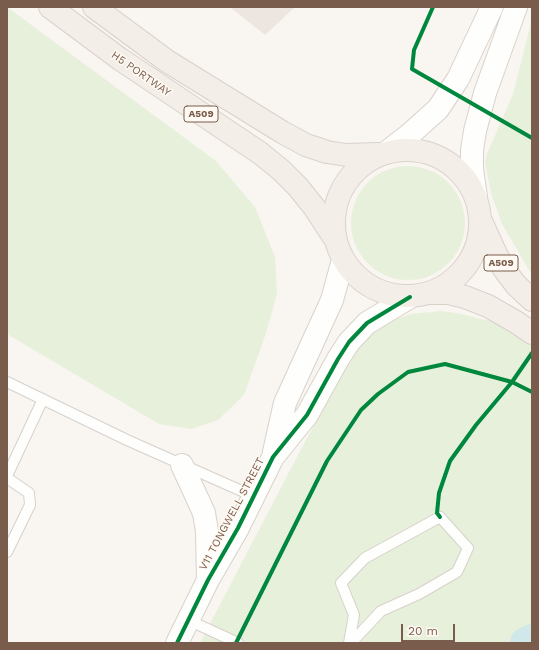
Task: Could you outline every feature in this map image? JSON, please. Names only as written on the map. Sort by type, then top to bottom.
[{"type":"main road","name":"H5 PORTWAY","points":[[50,7],[120,60],[260,153],[281,170],[298,187],[314,207],[335,239]]},
{"type":"main road","name":"A509","points":[[94,7],[167,61],[268,124],[306,145],[327,152],[346,155],[383,153],[405,149],[423,151],[440,157],[455,167],[467,181],[476,197],[481,221],[504,269],[516,285],[531,300]]},
{"type":"main road","name":"A509","points":[[383,153],[364,163],[351,174],[341,188],[335,204],[335,239],[343,260],[355,275],[371,287],[390,295],[449,293],[466,297],[488,306],[524,328]]},
{"type":"main road","name":"A509","points":[[420,295],[451,282],[467,266],[478,244],[481,221]]},
{"type":"street","points":[[383,153],[413,132],[438,109],[458,79],[492,7]]},
{"type":"street","points":[[476,197],[472,169],[472,150],[475,131],[484,93],[516,7]]},
{"type":"street","name":"V11 TONGWELL STREET","points":[[176,643],[208,580],[238,528],[272,457],[285,402],[332,300],[343,260]]},
{"type":"street","name":"V11 TONGWELL STREET","points":[[272,457],[307,415],[349,342],[367,323],[420,295]]},
{"type":"street","points":[[182,465],[204,513],[207,531],[208,580]]},
{"type":"lane","points":[[7,382],[182,465],[253,496]]},
{"type":"lane","points":[[7,552],[30,505],[28,493],[7,477],[43,399]]},
{"type":"lane","points":[[440,517],[468,548],[457,572],[419,594],[381,611],[350,643],[354,615],[341,583],[364,558],[440,517]]},
{"type":"lane","points":[[188,620],[238,643]]},
{"type":"shaded area","points":[[230,7],[295,7],[265,35]]},
{"type":"green space","points":[[7,7],[216,161],[255,207],[275,257],[277,294],[266,333],[244,395],[218,420],[191,429],[159,424],[7,334]]},
{"type":"green space","points":[[532,9],[532,275],[502,224],[491,193],[485,162],[513,94],[530,27]]},
{"type":"green space","points":[[408,166],[430,170],[448,183],[461,201],[465,223],[461,245],[448,263],[430,276],[408,280],[386,276],[368,263],[355,245],[351,223],[355,201],[368,183],[386,170]]},
{"type":"green space","points":[[440,311],[457,313],[485,320],[516,322],[532,333],[532,643],[200,643],[299,453],[346,367],[361,344],[370,335],[390,321],[411,314]]},
{"type":"waterway","points":[[526,643],[532,640]]},
{"type":"cycle path","points":[[433,7],[414,50],[412,69],[532,138]]},
{"type":"cycle path","points":[[177,643],[208,580],[238,528],[273,457],[307,415],[349,342],[367,323],[410,297]]},
{"type":"cycle path","points":[[440,517],[437,513],[439,493],[450,461],[476,425],[512,382],[532,353]]},
{"type":"cycle path","points":[[236,643],[327,461],[361,410],[378,394],[408,372],[445,364],[512,382],[532,392]]}]
